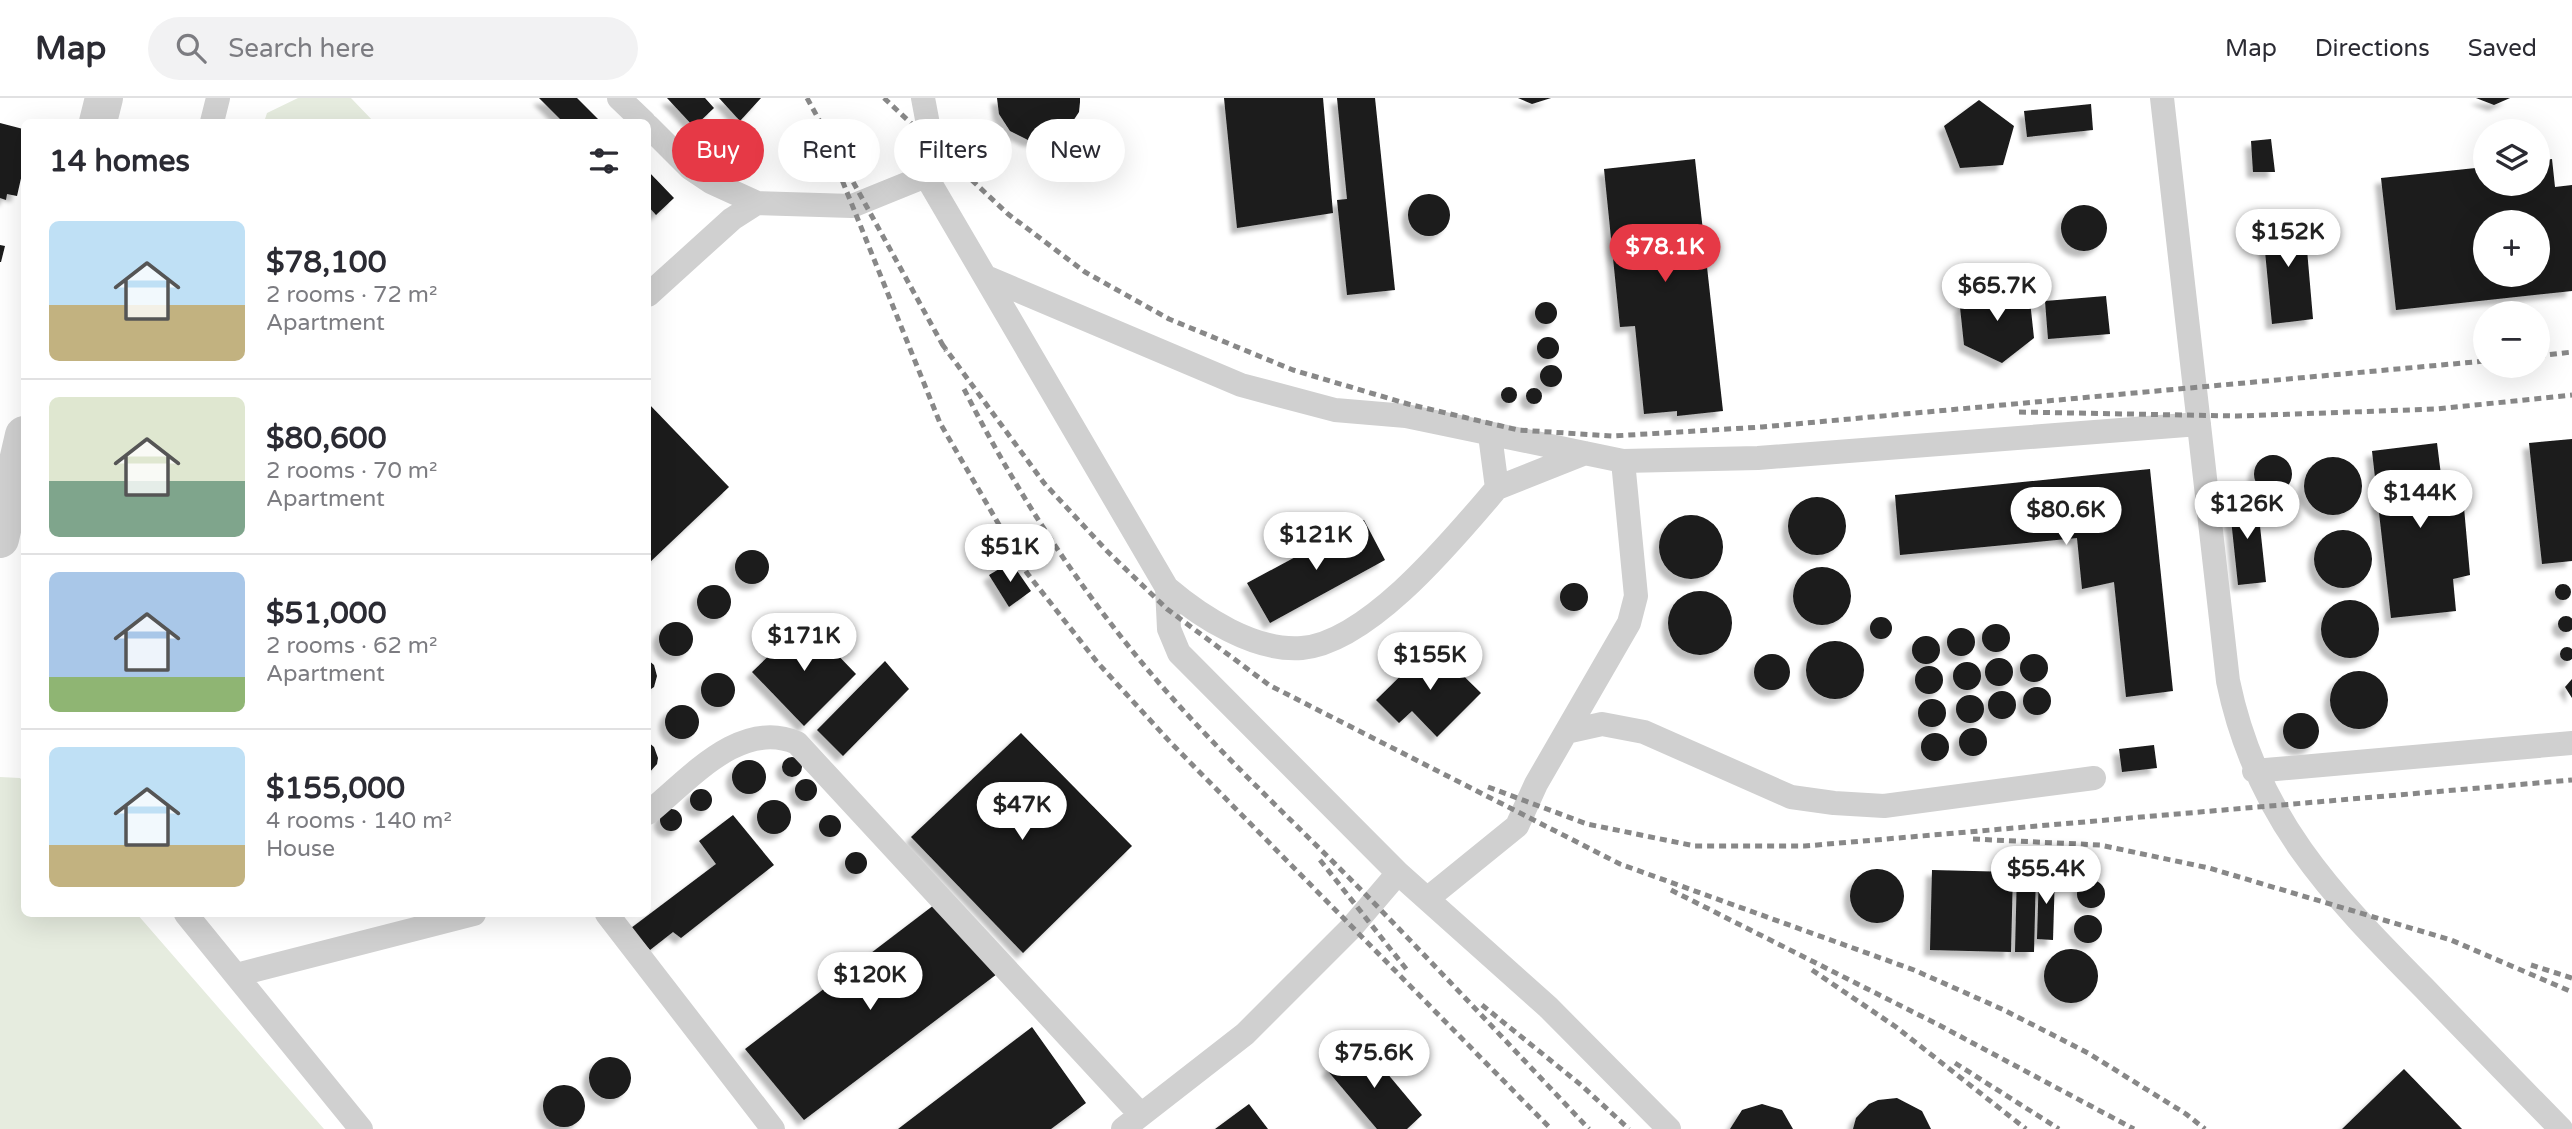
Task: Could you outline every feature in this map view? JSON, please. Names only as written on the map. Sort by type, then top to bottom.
[{"type":"street","points":[[99,119],[104,98]]},
{"type":"street","points":[[0,540],[21,448]]},
{"type":"lane","points":[[213,119],[218,98]]},
{"type":"lane","points":[[619,98],[641,119]]},
{"type":"lane","points":[[923,98],[927,119]]},
{"type":"lane","points":[[2162,98],[2228,681],[2238,729],[2254,771],[2298,849],[2346,908],[2561,1129]]},
{"type":"lane","points":[[651,129],[690,168],[711,183],[757,203],[852,206],[911,182]]},
{"type":"lane","points":[[930,182],[1167,588],[1183,602],[1252,640],[1273,646],[1303,648],[1338,636],[1405,591],[1497,488],[1585,453]]},
{"type":"lane","points":[[651,292],[732,219],[757,203]]},
{"type":"lane","points":[[986,277],[1241,385],[1335,410],[1406,416],[1623,461],[1758,458],[2199,424]]},
{"type":"lane","points":[[1490,435],[1497,488]]},
{"type":"lane","points":[[1427,899],[1517,826],[1536,784],[1629,622],[1636,596],[1623,461]]},
{"type":"lane","points":[[1167,588],[1169,629],[1179,653],[1398,873],[1548,1007],[1669,1129]]},
{"type":"lane","points":[[1566,732],[1602,724],[1644,732],[1791,797],[1834,803],[1884,806],[2094,778]]},
{"type":"lane","points":[[651,811],[734,744],[758,737],[781,736],[797,743],[1132,1122],[1245,1034],[1351,928],[1398,873]]},
{"type":"lane","points":[[2254,771],[2572,743]]},
{"type":"lane","points":[[188,917],[361,1129]]},
{"type":"lane","points":[[236,975],[462,917]]},
{"type":"lane","points":[[609,917],[773,1129]]},
{"type":"shaded area","points":[[298,98],[351,98],[371,119],[265,119],[267,113]]},
{"type":"shaded area","points":[[0,777],[21,779],[21,917],[140,917],[324,1129],[0,1129]]},
{"type":"building","points":[[539,98],[577,98],[598,119],[560,119]]},
{"type":"building","points":[[667,98],[705,98],[714,108],[702,119],[687,119]]},
{"type":"building","points":[[719,98],[761,98],[742,119],[738,119]]},
{"type":"building","points":[[997,98],[1080,98],[1079,112],[1074,119],[1026,119],[1026,139],[1012,132],[1012,119],[1002,119]]},
{"type":"building","points":[[1224,98],[1323,98],[1333,213],[1237,228]]},
{"type":"building","points":[[1337,98],[1375,98],[1395,290],[1347,295],[1337,200],[1347,199]]},
{"type":"building","points":[[1518,98],[1551,98],[1532,104]]},
{"type":"building","points":[[2476,98],[2510,98],[2494,105]]},
{"type":"building","points":[[1979,100],[2014,126],[2003,165],[1960,168],[1944,126]]},
{"type":"building","points":[[2091,104],[2093,130],[2027,137],[2024,111]]},
{"type":"building","points":[[0,123],[21,128],[21,178],[17,196],[7,194],[6,200],[0,198]]},
{"type":"building","points":[[2271,139],[2275,172],[2253,172],[2251,141]]},
{"type":"building","points":[[1695,159],[1723,411],[1677,416],[1677,411],[1644,414],[1635,326],[1620,327],[1604,169]]},
{"type":"building","points":[[2552,159],[2555,187],[2572,185],[2572,291],[2396,310],[2381,178],[2473,168],[2473,196],[2550,196]]},
{"type":"building","points":[[651,174],[674,198],[656,215],[651,209]]},
{"type":"building","points":[[1429,194],[1444,200],[1450,215],[1444,230],[1429,236],[1414,230],[1408,215],[1414,200]]},
{"type":"building","points":[[2084,205],[2100,212],[2107,228],[2100,244],[2084,251],[2068,244],[2061,228],[2068,212]]},
{"type":"building","points":[[2304,215],[2313,319],[2272,324],[2262,220]]},
{"type":"building","points":[[0,245],[5,246],[1,262],[0,262]]},
{"type":"building","points":[[1992,284],[2030,301],[2034,338],[2002,363],[1964,345],[1960,307]]},
{"type":"building","points":[[2106,296],[2110,334],[2048,339],[2045,301]]},
{"type":"building","points":[[1546,302],[1554,305],[1557,313],[1554,321],[1546,324],[1538,321],[1535,313],[1538,305]]},
{"type":"building","points":[[1548,337],[1556,340],[1559,348],[1556,356],[1548,359],[1540,356],[1537,348],[1540,340]]},
{"type":"building","points":[[1551,365],[1559,368],[1562,376],[1559,384],[1551,387],[1543,384],[1540,376],[1543,368]]},
{"type":"building","points":[[1506,387],[1512,387],[1517,395],[1515,401],[1506,403],[1501,398],[1501,392]]},
{"type":"building","points":[[1531,388],[1537,388],[1542,396],[1540,402],[1531,404],[1526,399],[1526,393]]},
{"type":"building","points":[[651,406],[729,487],[651,561]]},
{"type":"building","points":[[2572,439],[2572,561],[2542,564],[2529,443]]},
{"type":"building","points":[[2437,443],[2441,475],[2461,474],[2470,575],[2453,579],[2456,611],[2391,618],[2372,451]]},
{"type":"building","points":[[2273,455],[2287,460],[2292,474],[2287,488],[2273,493],[2259,488],[2254,474],[2259,460]]},
{"type":"building","points":[[2327,457],[2339,457],[2354,465],[2362,480],[2362,492],[2354,507],[2339,515],[2327,515],[2312,507],[2304,492],[2304,480],[2312,465]]},
{"type":"building","points":[[2150,469],[2173,691],[2126,697],[2114,582],[2082,589],[2077,538],[1900,555],[1895,495]]},
{"type":"building","points":[[1811,497],[1823,497],[1838,505],[1846,520],[1846,532],[1838,547],[1823,555],[1811,555],[1796,547],[1788,532],[1788,520],[1796,505]]},
{"type":"building","points":[[2257,498],[2266,582],[2238,585],[2229,500]]},
{"type":"building","points":[[1691,515],[1714,524],[1723,547],[1714,570],[1691,579],[1668,570],[1659,547],[1668,524]]},
{"type":"building","points":[[1364,520],[1385,560],[1270,623],[1247,583]]},
{"type":"building","points":[[2337,530],[2349,530],[2364,538],[2372,553],[2372,565],[2364,580],[2349,588],[2337,588],[2322,580],[2314,565],[2314,553],[2322,538]]},
{"type":"building","points":[[752,550],[764,555],[769,567],[764,579],[752,584],[740,579],[735,567],[740,555]]},
{"type":"building","points":[[1011,562],[1031,591],[1009,607],[989,575]]},
{"type":"building","points":[[1816,567],[1828,567],[1843,575],[1851,590],[1851,602],[1843,617],[1828,625],[1816,625],[1801,617],[1793,602],[1793,590],[1801,575]]},
{"type":"building","points":[[1574,583],[1584,587],[1588,597],[1584,607],[1574,611],[1564,607],[1560,597],[1564,587]]},
{"type":"building","points":[[2560,584],[2566,584],[2571,592],[2569,598],[2560,600],[2555,595],[2555,589]]},
{"type":"building","points":[[714,585],[726,590],[731,602],[726,614],[714,619],[702,614],[697,602],[702,590]]},
{"type":"building","points":[[1700,591],[1712,593],[1723,600],[1730,611],[1730,635],[1723,646],[1712,653],[1700,655],[1688,653],[1677,646],[1670,635],[1668,623],[1670,611],[1677,600],[1688,593]]},
{"type":"building","points":[[2344,600],[2356,600],[2371,608],[2379,623],[2379,635],[2371,650],[2356,658],[2344,658],[2329,650],[2321,635],[2321,623],[2329,608]]},
{"type":"building","points":[[1881,617],[1889,620],[1892,628],[1889,636],[1881,639],[1873,636],[1870,628],[1873,620]]},
{"type":"building","points":[[2563,617],[2571,619],[2573,627],[2569,631],[2563,631],[2559,627],[2559,621]]},
{"type":"building","points":[[805,621],[856,674],[804,726],[752,672]]},
{"type":"building","points":[[676,622],[688,627],[693,639],[688,651],[676,656],[664,651],[659,639],[664,627]]},
{"type":"building","points":[[1996,624],[2006,628],[2010,638],[2006,648],[1996,652],[1986,648],[1982,638],[1986,628]]},
{"type":"building","points":[[1961,628],[1971,632],[1975,642],[1971,652],[1961,656],[1951,652],[1947,642],[1951,632]]},
{"type":"building","points":[[1926,636],[1936,640],[1940,650],[1936,660],[1926,664],[1916,660],[1912,650],[1916,640]]},
{"type":"building","points":[[1829,641],[1841,641],[1856,649],[1864,664],[1864,676],[1856,691],[1841,699],[1829,699],[1814,691],[1806,676],[1806,664],[1814,649]]},
{"type":"building","points":[[1432,645],[1481,693],[1437,737],[1412,711],[1399,723],[1376,700]]},
{"type":"building","points":[[2562,649],[2572,649],[2572,659],[2562,659]]},
{"type":"building","points":[[1772,654],[1785,659],[1790,672],[1785,685],[1772,690],[1759,685],[1754,672],[1759,659]]},
{"type":"building","points":[[2034,654],[2044,658],[2048,668],[2044,678],[2034,682],[2024,678],[2020,668],[2024,658]]},
{"type":"building","points":[[1999,658],[2009,662],[2013,672],[2009,682],[1999,686],[1989,682],[1985,672],[1989,662]]},
{"type":"building","points":[[885,661],[909,689],[843,756],[817,730]]},
{"type":"building","points":[[651,662],[657,676],[651,689]]},
{"type":"building","points":[[1967,662],[1977,666],[1981,676],[1977,686],[1967,690],[1957,686],[1953,676],[1957,666]]},
{"type":"building","points":[[1929,666],[1939,670],[1943,680],[1939,690],[1929,694],[1919,690],[1915,680],[1919,670]]},
{"type":"building","points":[[2353,671],[2365,671],[2380,679],[2388,694],[2388,706],[2380,721],[2365,729],[2353,729],[2338,721],[2330,706],[2330,694],[2338,679]]},
{"type":"building","points":[[718,673],[730,678],[735,690],[730,702],[718,707],[706,702],[701,690],[706,678]]},
{"type":"building","points":[[2572,679],[2572,698],[2565,687]]},
{"type":"building","points":[[2037,687],[2047,691],[2051,701],[2047,711],[2037,715],[2027,711],[2023,701],[2027,691]]},
{"type":"building","points":[[2002,691],[2012,695],[2016,705],[2012,715],[2002,719],[1992,715],[1988,705],[1992,695]]},
{"type":"building","points":[[1970,695],[1980,699],[1984,709],[1980,719],[1970,723],[1960,719],[1956,709],[1960,699]]},
{"type":"building","points":[[1932,699],[1942,703],[1946,713],[1942,723],[1932,727],[1922,723],[1918,713],[1922,703]]},
{"type":"building","points":[[682,705],[694,710],[699,722],[694,734],[682,739],[670,734],[665,722],[670,710]]},
{"type":"building","points":[[2301,713],[2314,718],[2319,731],[2314,744],[2301,749],[2288,744],[2283,731],[2288,718]]},
{"type":"building","points":[[1973,728],[1983,732],[1987,742],[1983,752],[1973,756],[1963,752],[1959,742],[1963,732]]},
{"type":"building","points":[[1021,733],[1132,846],[1023,953],[911,837]]},
{"type":"building","points":[[1935,733],[1945,737],[1949,747],[1945,757],[1935,761],[1925,757],[1921,747],[1925,737]]},
{"type":"building","points":[[651,744],[658,758],[651,771]]},
{"type":"building","points":[[2154,745],[2157,768],[2122,772],[2119,749]]},
{"type":"building","points":[[788,757],[796,757],[802,767],[796,777],[788,777],[782,771],[782,763]]},
{"type":"building","points":[[749,760],[761,765],[766,777],[761,789],[749,794],[737,789],[732,777],[737,765]]},
{"type":"building","points":[[806,779],[814,782],[817,790],[814,798],[806,801],[798,798],[795,790],[798,782]]},
{"type":"building","points":[[701,789],[709,792],[712,800],[709,808],[701,811],[693,808],[690,800],[693,792]]},
{"type":"building","points":[[774,800],[786,805],[791,817],[786,829],[774,834],[762,829],[757,817],[762,805]]},
{"type":"building","points":[[671,809],[679,812],[682,820],[679,828],[671,831],[663,828],[660,820],[663,812]]},
{"type":"building","points":[[733,815],[774,865],[681,938],[673,932],[650,950],[631,928],[646,917],[651,917],[651,913],[716,864],[699,841]]},
{"type":"building","points":[[830,815],[838,818],[841,826],[838,834],[830,837],[822,834],[819,826],[822,818]]},
{"type":"building","points":[[856,852],[864,855],[867,863],[864,871],[856,874],[848,871],[845,863],[848,855]]},
{"type":"building","points":[[1877,869],[1896,877],[1904,896],[1896,915],[1877,923],[1858,915],[1850,896],[1858,877]]},
{"type":"building","points":[[1932,870],[2013,872],[2011,952],[1930,950]]},
{"type":"building","points":[[2017,872],[2036,872],[2034,952],[2015,952]]},
{"type":"building","points":[[2039,873],[2055,873],[2053,940],[2037,939]]},
{"type":"building","points":[[2091,880],[2101,884],[2105,894],[2101,904],[2091,908],[2081,904],[2077,894],[2081,884]]},
{"type":"building","points":[[934,905],[997,974],[804,1120],[745,1049]]},
{"type":"building","points":[[2088,915],[2098,919],[2102,929],[2098,939],[2088,943],[2078,939],[2074,929],[2078,919]]},
{"type":"building","points":[[2071,949],[2090,957],[2098,976],[2090,995],[2071,1003],[2052,995],[2044,976],[2052,957]]},
{"type":"building","points":[[1032,1027],[1086,1103],[1051,1129],[898,1129]]},
{"type":"building","points":[[1361,1042],[1422,1115],[1407,1129],[1377,1129],[1327,1070]]},
{"type":"building","points":[[610,1057],[625,1063],[631,1078],[625,1093],[610,1099],[595,1093],[589,1078],[595,1063]]},
{"type":"building","points":[[2404,1069],[2462,1129],[2342,1129]]},
{"type":"building","points":[[564,1085],[579,1091],[585,1106],[579,1121],[564,1127],[549,1121],[543,1106],[549,1091]]},
{"type":"building","points":[[1897,1098],[1922,1111],[1931,1129],[1853,1129],[1856,1118],[1869,1104]]},
{"type":"building","points":[[1249,1104],[1268,1129],[1215,1129]]},
{"type":"building","points":[[1762,1104],[1782,1110],[1793,1129],[1730,1129],[1742,1110]]},
{"type":"railway","points":[[807,98],[946,351]]},
{"type":"railway","points":[[884,98],[1008,214],[1085,272],[1169,319],[1293,370],[1408,404],[1518,430],[1613,436],[1762,427],[2473,362]]},
{"type":"railway","points":[[843,182],[940,423],[1027,573],[1097,662],[1171,743],[1551,1129]]},
{"type":"railway","points":[[942,344],[1044,483],[1107,551],[1167,609],[1269,685],[1620,864],[1914,970],[2004,1010],[2088,1053],[2186,1114],[2205,1129]]},
{"type":"railway","points":[[2550,355],[2572,352]]},
{"type":"railway","points":[[964,389],[1018,488],[1059,551],[1154,678],[1215,744],[1374,903],[1589,1129]]},
{"type":"railway","points":[[2019,412],[2237,416],[2437,409],[2572,395]]},
{"type":"railway","points":[[1488,787],[1587,824],[1695,846],[1805,846],[2572,780]]},
{"type":"railway","points":[[1973,839],[2100,845],[2209,868],[2451,940],[2572,992]]},
{"type":"railway","points":[[1320,860],[1407,970]]},
{"type":"railway","points":[[1671,890],[1937,1024],[2134,1129]]},
{"type":"railway","points":[[2531,965],[2572,978]]},
{"type":"railway","points":[[1812,970],[1896,1027],[2026,1129]]},
{"type":"railway","points":[[1482,1005],[1581,1085],[1629,1129]]},
{"type":"railway","points":[[1955,1063],[2059,1129]]}]
